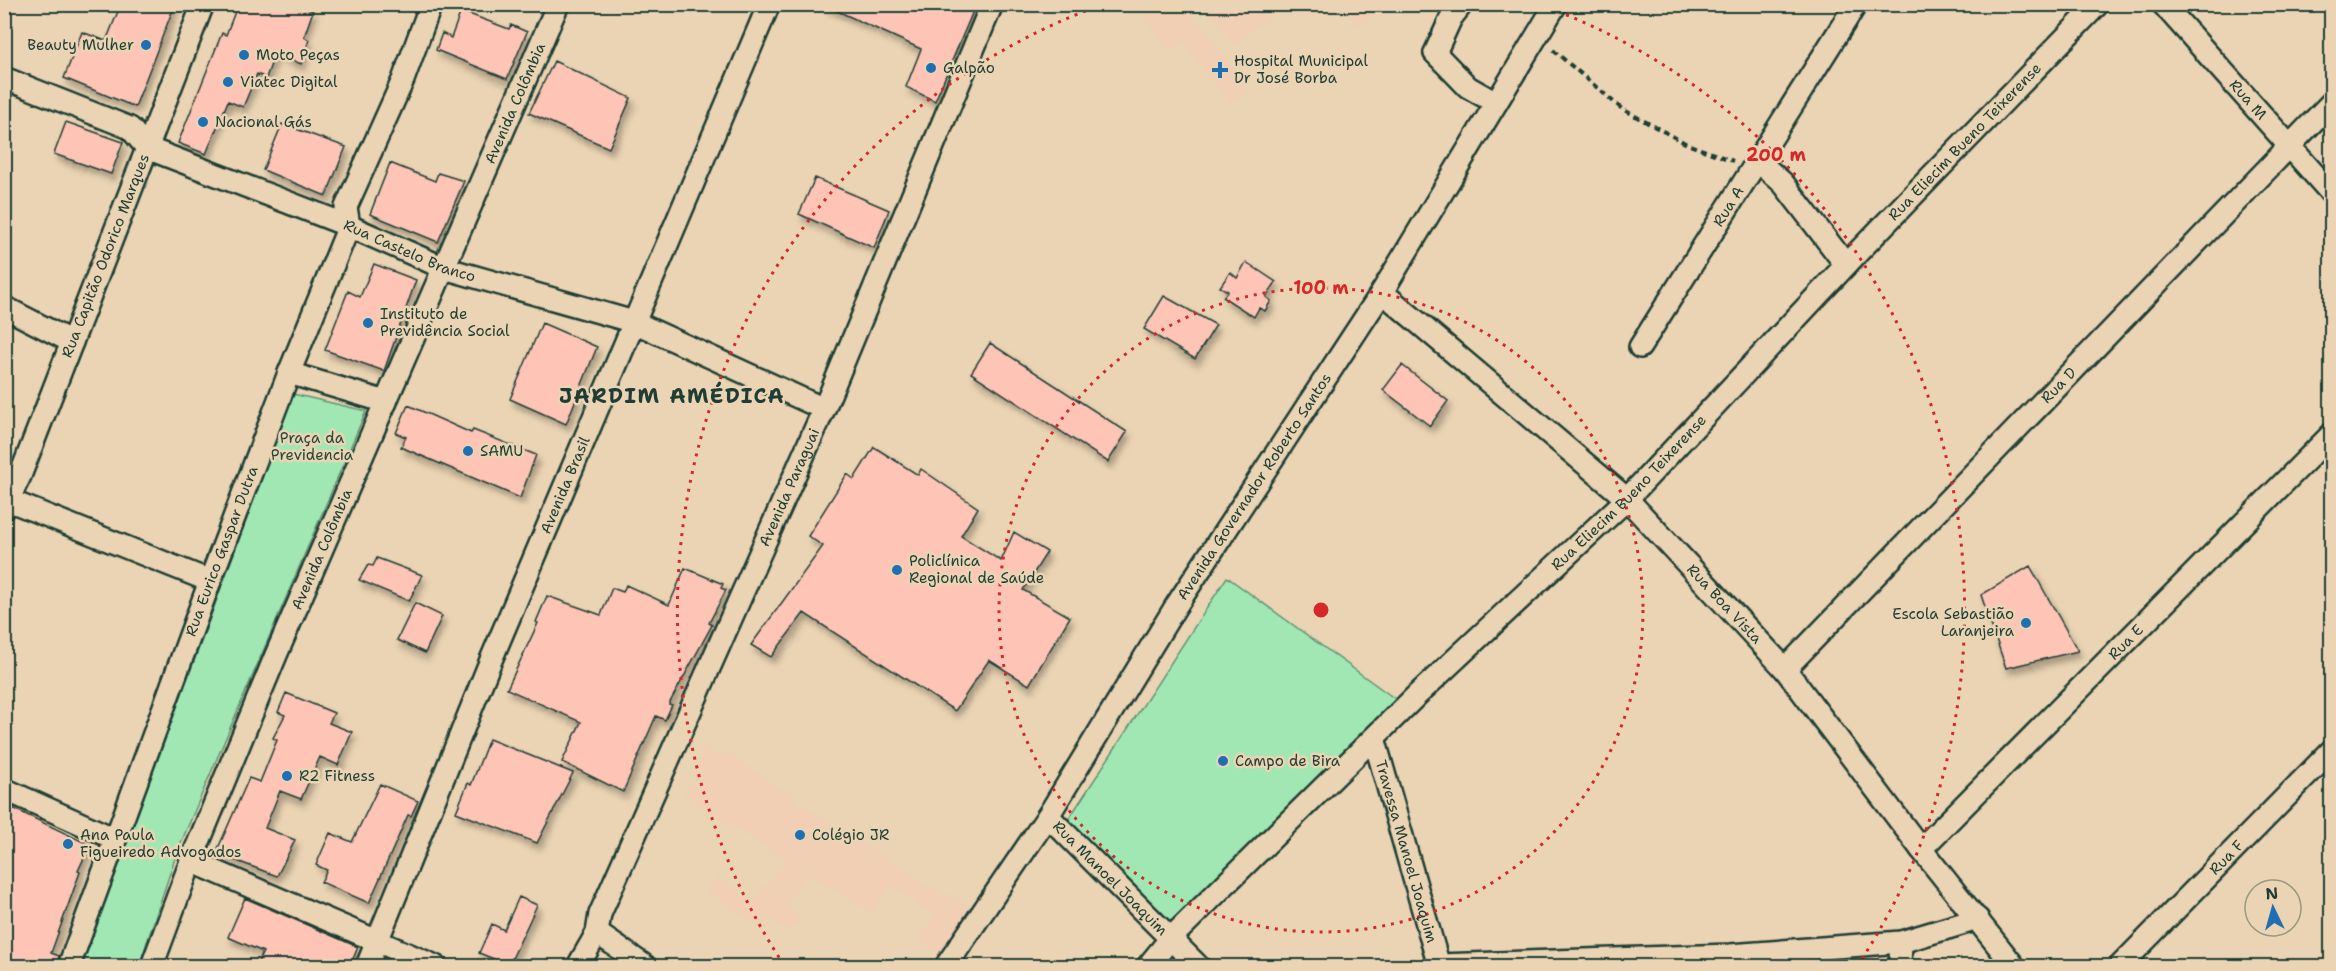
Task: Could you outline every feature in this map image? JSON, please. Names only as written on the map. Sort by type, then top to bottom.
[{"type":"street","name":"Rua Capitão Odorico Marques","points":[[6,504],[72,342],[203,4]]},
{"type":"street","name":"Rua Eurico Gaspar Dutra","points":[[69,966],[210,581],[289,373],[349,226],[346,207],[403,81],[431,4]]},
{"type":"street","name":"Avenida Colômbia","points":[[152,966],[191,861],[558,4]]},
{"type":"street","name":"Avenida Brasil","points":[[367,966],[491,660],[769,4]]},
{"type":"street","name":"Avenida Paraguai","points":[[578,966],[597,933],[600,914],[824,409],[992,4]]},
{"type":"street","points":[[1462,4],[1451,18],[1435,53],[1468,87],[1496,103]]},
{"type":"street","name":"Avenida Governador Roberto Santos","points":[[946,966],[1048,816],[1176,606],[1382,292],[1556,4]]},
{"type":"street","name":"Rua A","points":[[1640,347],[1856,4]]},
{"type":"street","name":"Rua Eliecim Bueno Teixerense","points":[[1148,966],[1171,938],[1417,695],[1627,499],[1846,265],[2098,4]]},
{"type":"street","name":"Rua M","points":[[2163,4],[2331,194]]},
{"type":"street","name":"Rua Castelo Branco","points":[[4,78],[130,128],[147,148],[349,226],[444,268],[634,322],[824,409]]},
{"type":"street","name":"Rua D","points":[[1785,669],[2331,102]]},
{"type":"street","points":[[1757,164],[1783,183],[1846,265]]},
{"type":"street","name":"Rua Boa Vista","points":[[1382,292],[1627,499],[1785,669],[1921,849],[2014,966]]},
{"type":"street","points":[[4,308],[72,342]]},
{"type":"street","points":[[289,373],[386,402]]},
{"type":"street","name":"Rua E","points":[[1921,849],[2331,434]]},
{"type":"street","points":[[6,504],[210,581]]},
{"type":"street","name":"Travessa Manoel Joaquim","points":[[1374,738],[1439,965]]},
{"type":"street","name":"Rua F","points":[[2121,966],[2331,750]]},
{"type":"street","points":[[4,789],[115,839]]},
{"type":"street","name":"Rua Manoel Joaquim","points":[[1048,816],[1198,966]]},
{"type":"street","points":[[191,861],[376,943],[435,966]]},
{"type":"street","points":[[1439,965],[1730,955],[1901,942],[1978,919]]},
{"type":"street","points":[[597,933],[645,966]]},
{"type":"street","points":[[1900,966],[1901,942]]},
{"type":"path","points":[[1536,35],[1622,109],[1687,144],[1748,166],[1757,164]]},
{"type":"shaded area","name":"Hospital Municipal Dr José Borba","points":[[1144,4],[1185,5],[1249,89],[1229,103],[1183,41],[1169,52],[1138,8]]},
{"type":"shaded area","name":"Hospital Municipal Dr José Borba","points":[[1205,5],[1286,5],[1235,44]]},
{"type":"shaded area","name":"Hospital Municipal Dr José Borba","points":[[1340,5],[1386,5],[1358,27]]},
{"type":"shaded area","name":"Colégio JR","points":[[705,747],[721,757],[725,752],[796,799],[792,807],[796,811],[801,804],[946,897],[949,894],[970,907],[939,953],[919,940],[935,915],[890,886],[871,912],[808,873],[785,906],[801,918],[790,932],[769,915],[760,927],[708,891],[717,877],[753,902],[787,860],[684,795],[697,776],[692,773]]},
{"type":"green space","name":"Praça da Previdencia","points":[[293,394],[366,411],[177,852],[139,966],[81,966]]},
{"type":"green space","name":"Campo de Bira","points":[[1227,577],[1398,701],[1174,927],[1068,820]]},
{"type":"building","points":[[121,4],[175,4],[135,107],[64,78],[82,32],[106,41]]},
{"type":"building","points":[[238,4],[295,4],[313,11],[304,37],[309,40],[301,64],[275,53],[266,78],[257,74],[243,107],[228,101],[206,154],[178,143],[222,33],[226,35]]},
{"type":"building","name":"Galpão","points":[[822,4],[976,4],[935,101],[906,87],[921,49]]},
{"type":"building","points":[[461,11],[509,29],[511,25],[527,32],[507,79],[436,50],[442,33],[451,38]]},
{"type":"building","points":[[554,61],[631,98],[609,148],[529,113]]},
{"type":"building","points":[[66,122],[123,142],[111,174],[54,154]]},
{"type":"building","points":[[282,124],[346,147],[326,196],[263,170]]},
{"type":"building","points":[[390,163],[435,181],[438,173],[464,181],[438,242],[370,214]]},
{"type":"building","points":[[815,178],[889,210],[874,248],[799,214]]},
{"type":"building","points":[[1246,262],[1276,282],[1266,297],[1271,301],[1265,311],[1259,308],[1254,317],[1223,297],[1228,291],[1220,287],[1230,272],[1237,278]]},
{"type":"building","name":"Instituto de Previdência Social","points":[[374,264],[416,280],[384,371],[325,350],[348,291],[360,297]]},
{"type":"building","points":[[1164,296],[1216,325],[1195,359],[1144,329]]},
{"type":"building","points":[[542,323],[597,347],[566,424],[510,399]]},
{"type":"building","points":[[990,343],[1127,432],[1108,462],[971,373]]},
{"type":"building","points":[[1402,365],[1448,401],[1430,426],[1383,390]]},
{"type":"building","name":"SAMU","points":[[408,405],[471,433],[473,430],[536,455],[520,498],[401,447],[406,437],[396,433]]},
{"type":"building","name":"Policlínica Regional de Saúde","points":[[874,447],[918,475],[921,469],[978,508],[961,536],[1001,561],[1014,532],[1047,552],[1023,590],[1070,617],[1029,685],[989,660],[955,711],[804,613],[771,657],[751,645],[823,546],[808,536],[847,474],[854,479]]},
{"type":"building","points":[[377,558],[422,575],[409,601],[359,580],[368,565],[373,566]]},
{"type":"building","name":"Escola Sebastião Laranjeira","points":[[2030,566],[2078,651],[2006,668],[1981,595]]},
{"type":"building","points":[[685,568],[723,584],[721,588],[726,590],[709,623],[712,625],[669,704],[672,705],[665,720],[656,716],[623,792],[562,762],[581,722],[507,689],[538,623],[536,622],[547,596],[601,615],[612,588],[623,592],[626,585],[669,605]]},
{"type":"building","points":[[415,603],[442,616],[425,653],[397,640]]},
{"type":"building","points":[[286,693],[334,713],[329,723],[352,732],[338,765],[320,757],[301,799],[280,791],[265,828],[295,840],[277,876],[216,853],[249,778],[260,782],[277,740],[273,738],[285,715],[278,712]]},
{"type":"building","points":[[489,739],[573,773],[537,843],[456,812],[468,783],[471,785]]},
{"type":"building","points":[[380,784],[418,801],[411,816],[408,815],[369,903],[321,882],[327,870],[316,865],[330,833],[352,842]]},
{"type":"building","points":[[4,804],[90,845],[78,871],[80,872],[51,953],[59,956],[57,966],[4,966]]},
{"type":"building","points":[[519,897],[537,905],[509,965],[479,953],[492,924],[504,930]]},
{"type":"building","points":[[245,898],[358,947],[350,966],[256,966],[263,952],[228,937]]},
{"type":"place","name":"Beauty Mulher","points":[[146,45]]},
{"type":"place","name":"Moto Peças","points":[[244,55]]},
{"type":"place","name":"Galpão","points":[[931,68]]},
{"type":"place","name":"Hospital Municipal Dr José Borba","points":[[1220,70]]},
{"type":"place","name":"Viatec Digital","points":[[228,82]]},
{"type":"place","name":"Nacional Gás","points":[[203,122]]},
{"type":"place","name":"Instituto de Previdência Social","points":[[368,323]]},
{"type":"place","name":"SAMU","points":[[468,451]]},
{"type":"place","name":"Policlínica Regional de Saúde","points":[[897,570]]},
{"type":"place","name":"Escola Sebastião Laranjeira","points":[[2026,623]]},
{"type":"place","name":"Campo de Bira","points":[[1223,761]]},
{"type":"place","name":"R2 Fitness","points":[[287,776]]},
{"type":"place","name":"Colégio JR","points":[[800,835]]},
{"type":"place","name":"Ana Paula Figueiredo Advogados","points":[[68,844]]},
{"type":"district","name":"JARDIM AMÉDICA","points":[[672,396]]}]
